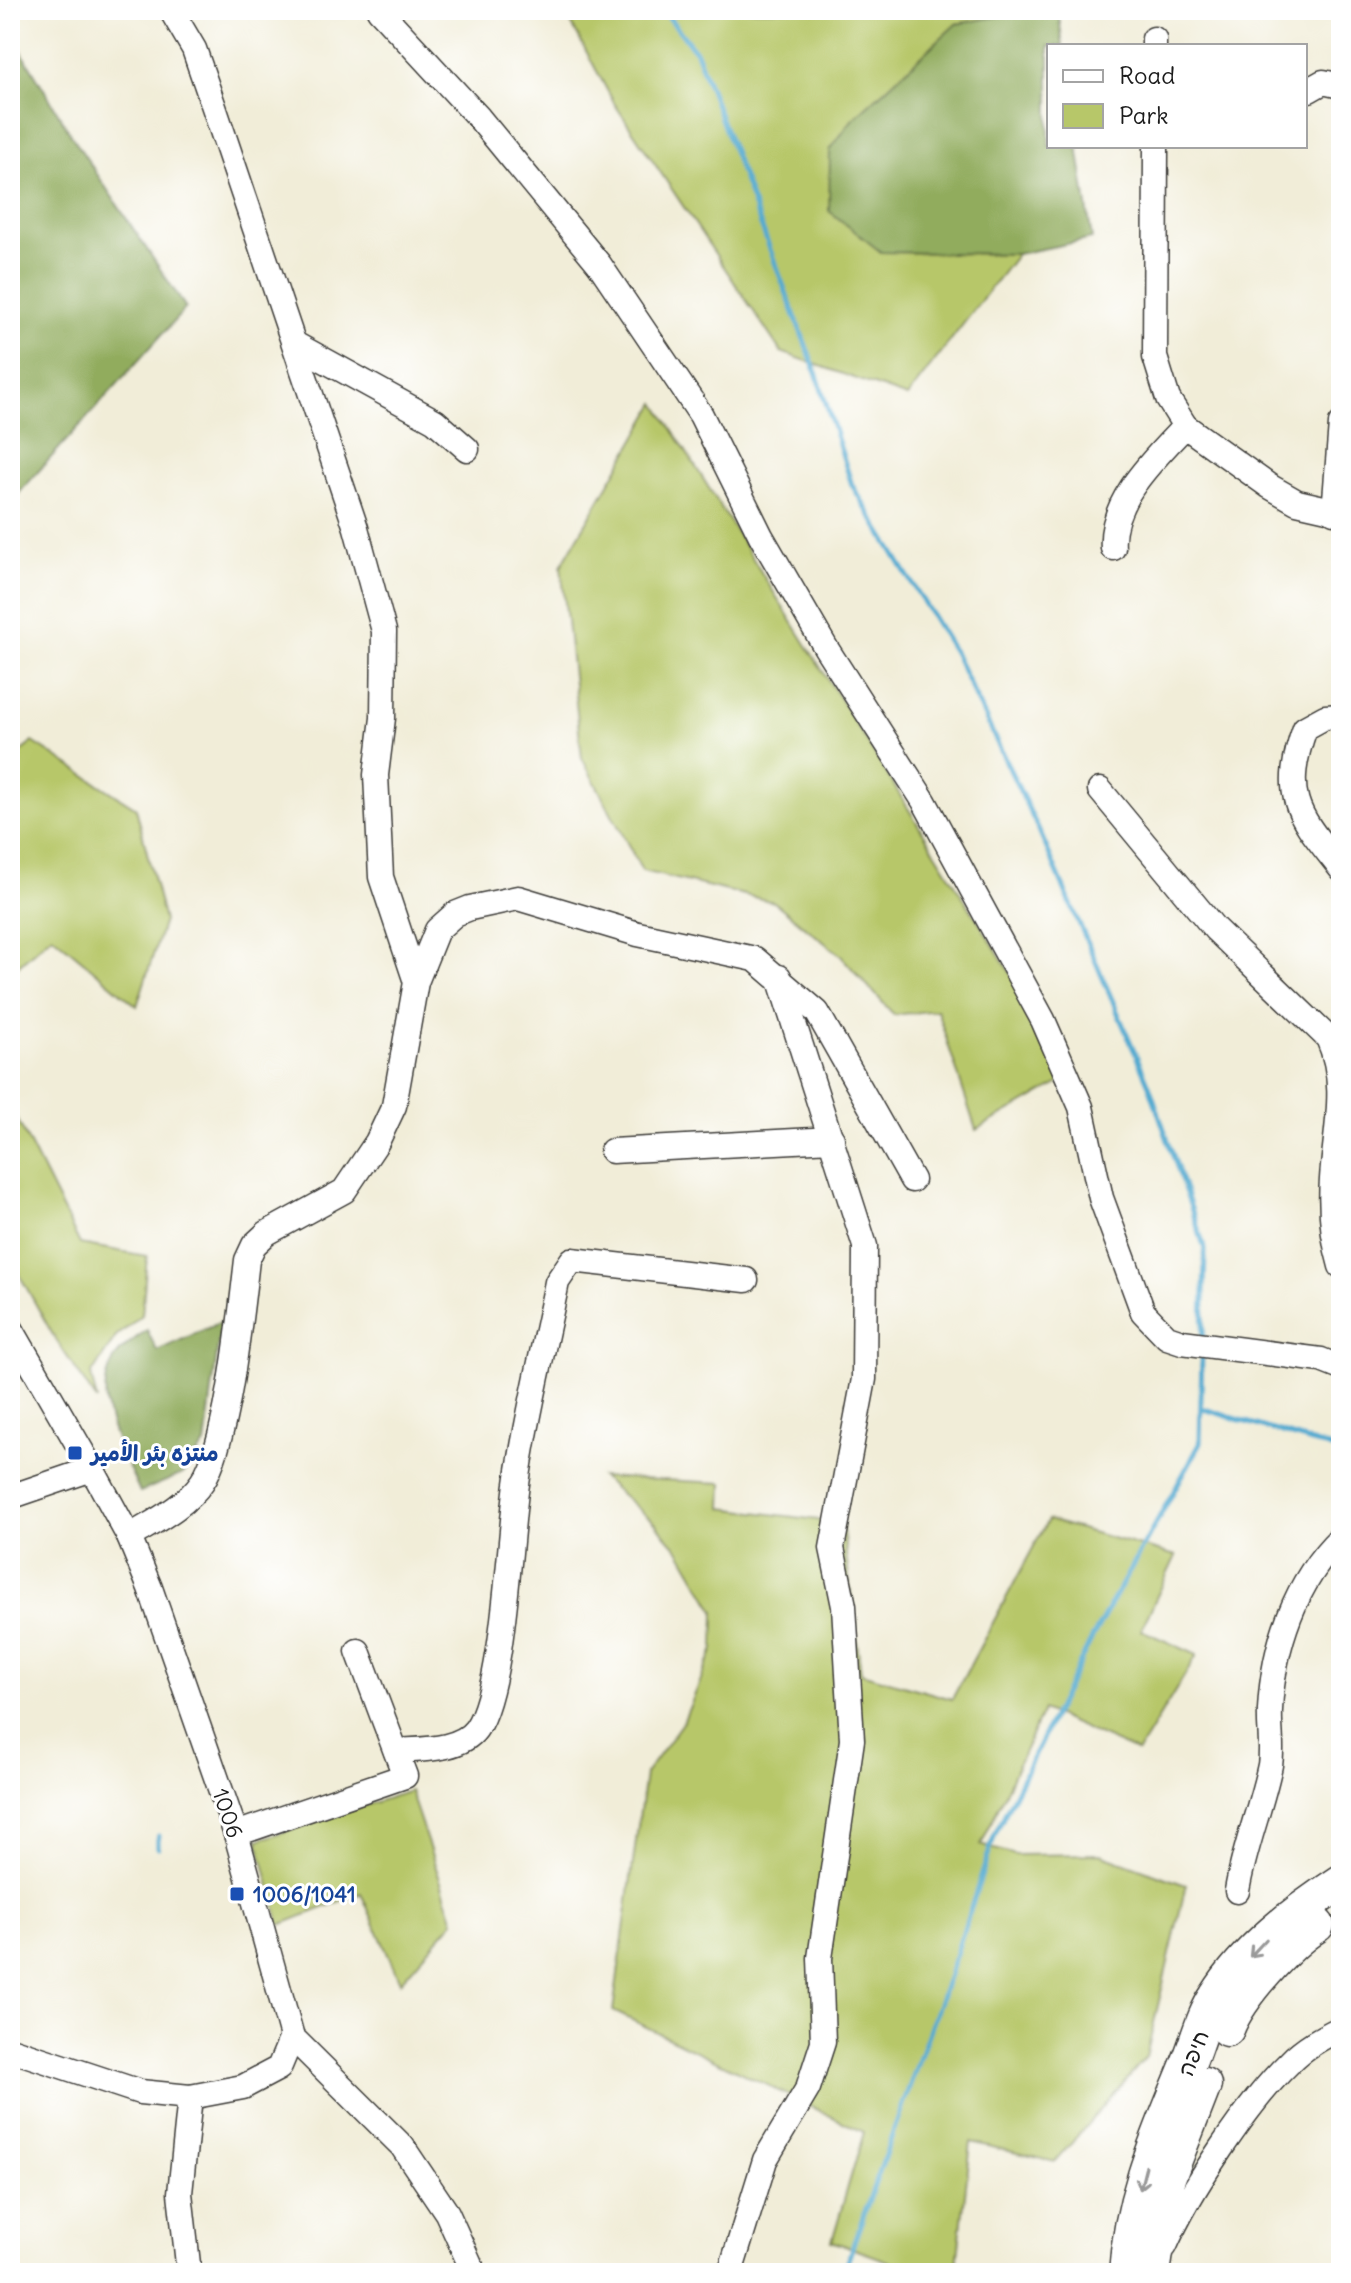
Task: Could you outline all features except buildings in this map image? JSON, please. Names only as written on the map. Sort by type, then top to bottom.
[{"type":"highway","name":"חיפה","points":[[1144,2272],[1129,2236],[1148,2156],[1215,1997],[1261,1943],[1302,1907],[1341,1882]]},
{"type":"highway","name":"חיפה","points":[[1144,2272],[1167,2180],[1233,2012],[1312,1928],[1341,1910]]},
{"type":"street","points":[[171,10],[194,49],[356,528],[384,631],[383,718],[376,775],[381,877],[416,982]]},
{"type":"street","points":[[379,10],[479,118],[599,264],[701,415],[761,536],[826,648],[924,801],[1043,1020],[1081,1107],[1101,1198],[1143,1312],[1167,1337],[1182,1342],[1321,1360],[1341,1368]]},
{"type":"street","points":[[1309,90],[1323,82],[1341,86]]},
{"type":"street","points":[[1156,148],[1155,357],[1168,399],[1185,426],[1269,486],[1297,502],[1338,512],[1341,424]]},
{"type":"street","points":[[295,344],[435,421],[467,449]]},
{"type":"street","points":[[1113,548],[1111,526],[1132,490],[1147,466],[1185,426]]},
{"type":"street","points":[[1341,716],[1325,717],[1305,728],[1296,755],[1293,788],[1300,817],[1341,869]]},
{"type":"street","points":[[1100,790],[1215,929],[1328,1038],[1337,1058],[1340,1081],[1332,1217],[1341,1266]]},
{"type":"street","points":[[129,1537],[171,1511],[202,1483],[218,1449],[247,1260],[254,1245],[267,1233],[344,1191],[359,1173],[394,1106],[416,982],[437,930],[455,914],[491,902],[518,898],[638,934],[755,959],[817,1012],[912,1180]]},
{"type":"street","points":[[730,2273],[765,2160],[808,2088],[823,2042],[820,1958],[852,1740],[844,1606],[832,1548],[864,1379],[865,1246],[779,977]]},
{"type":"street","points":[[612,1151],[832,1139]]},
{"type":"street","points":[[396,1751],[447,1746],[465,1739],[476,1729],[482,1713],[493,1680],[520,1466],[557,1282],[572,1260],[746,1280]]},
{"type":"street","name":"1006","points":[[10,1327],[129,1537],[236,1834],[292,2037],[402,2146],[447,2213],[474,2273]]},
{"type":"street","points":[[10,1497],[92,1469]]},
{"type":"street","points":[[1237,1891],[1270,1765],[1270,1710],[1278,1658],[1300,1590],[1320,1557],[1341,1537]]},
{"type":"street","points":[[236,1834],[405,1776],[358,1651]]},
{"type":"street","points":[[1144,2272],[1247,2112],[1290,2061],[1319,2038],[1341,2028]]},
{"type":"street","points":[[10,2049],[140,2092],[190,2097],[243,2087],[279,2068],[292,2037]]},
{"type":"street","points":[[189,2273],[180,2193],[190,2097]]},
{"type":"street","points":[[1167,2180],[1172,2196],[1181,2195],[1203,2180]]},
{"type":"green space","points":[[564,10],[1036,10],[956,24],[881,252],[1017,254],[907,397],[781,352],[614,103]]},
{"type":"green space","points":[[1036,10],[1058,10],[1063,44],[1047,44],[1047,148],[1078,148],[1092,239],[1017,254],[881,252],[829,211],[830,150],[852,120],[956,24]]},
{"type":"green space","points":[[10,32],[73,138],[186,308],[10,503]]},
{"type":"green space","points":[[656,403],[1074,1075],[976,1130],[937,1010],[894,1015],[840,955],[774,902],[642,871],[582,758],[561,566]]},
{"type":"green space","points":[[33,742],[136,808],[164,921],[137,1006],[52,935],[10,973],[10,760]]},
{"type":"green space","points":[[10,1105],[80,1244],[147,1256],[142,1315],[116,1337],[91,1375],[97,1401],[54,1337],[10,1258]]},
{"type":"green space","points":[[221,1322],[205,1444],[183,1474],[140,1492],[110,1424],[105,1388],[109,1371],[120,1351],[147,1330],[157,1351]]},
{"type":"green space","points":[[601,1477],[723,1483],[722,1508],[842,1523],[861,1673],[952,1699],[1048,1520],[1176,1556],[1141,1630],[1197,1655],[1138,1752],[1043,1710],[981,1845],[1015,1855],[1100,1854],[1186,1885],[1146,2057],[1055,2162],[971,2142],[956,2273],[922,2273],[832,2241],[864,2132],[613,2011],[645,1774],[684,1720],[714,1649],[715,1611],[680,1551],[655,1523]]},
{"type":"green space","points":[[410,1791],[454,1921],[400,1982],[361,1893],[280,1925],[258,1840]]},
{"type":"waterway","points":[[663,10],[696,52],[816,372],[852,485],[954,652],[1041,835],[1149,1085],[1205,1249],[1203,1336]]},
{"type":"waterway","points":[[843,2273],[947,1981],[995,1834],[1091,1640],[1200,1444],[1202,1350]]},
{"type":"waterway","points":[[1201,1408],[1341,1451]]},
{"type":"waterway","points":[[158,1836],[158,1847]]},
{"type":"place","name":"منتزه بئر الأمير","points":[[75,1453]]},
{"type":"place","name":"1006/1041","points":[[237,1894]]}]
